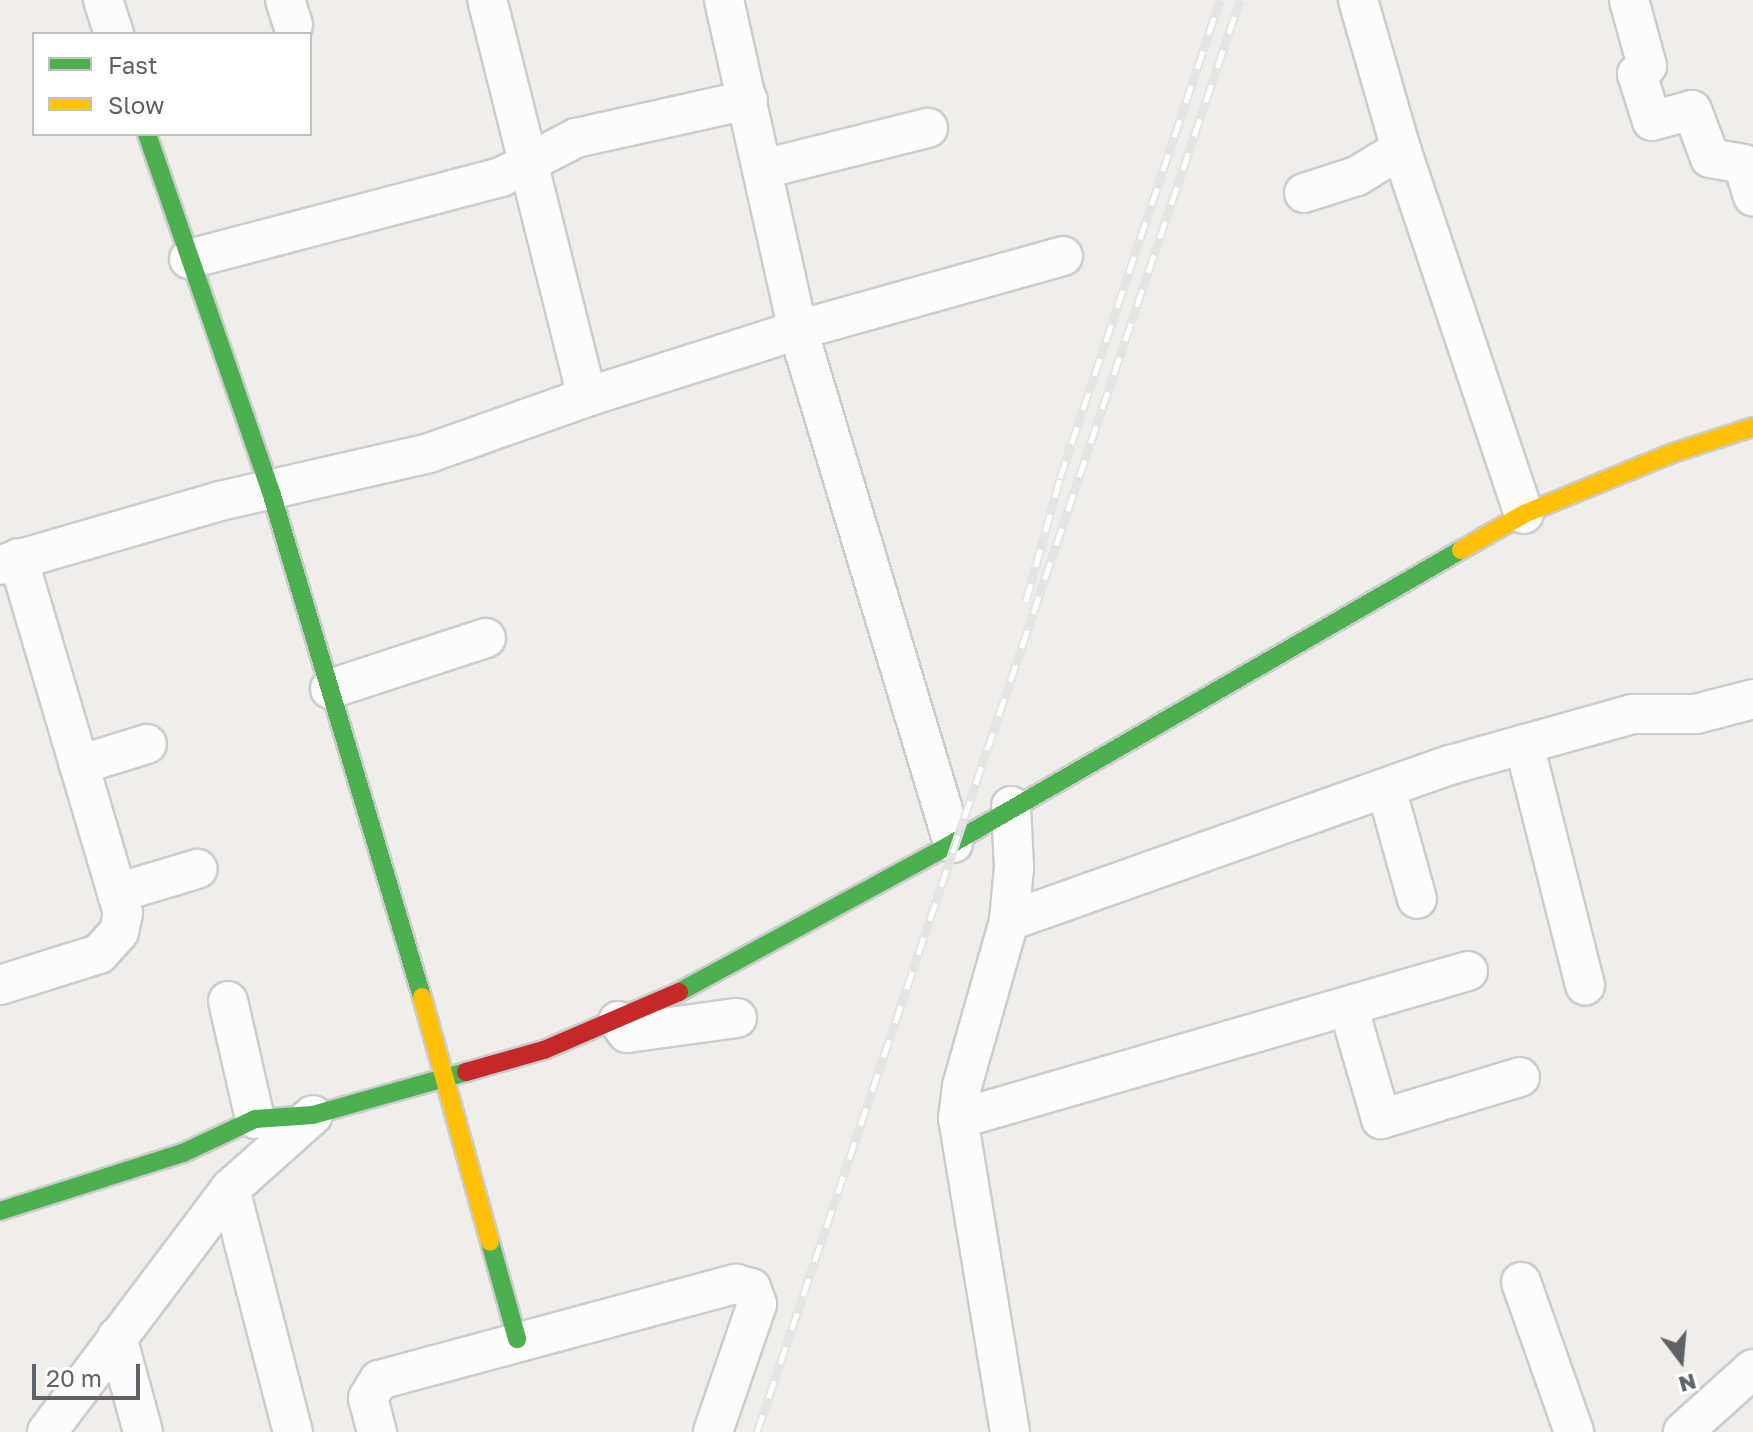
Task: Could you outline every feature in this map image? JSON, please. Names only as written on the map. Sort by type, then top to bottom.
[{"type":"street","points":[[103,0],[113,32]]},
{"type":"street","points":[[487,0],[526,166],[587,397]]},
{"type":"street","points":[[724,0],[798,330],[953,843]]},
{"type":"street","points":[[1358,0],[1401,149],[1524,514]]},
{"type":"street","points":[[1629,0],[1647,66],[1637,74],[1652,121],[1692,110],[1710,158],[1743,164],[1753,197]]},
{"type":"street","points":[[189,259],[526,166],[576,138],[748,100]]},
{"type":"street","points":[[763,169],[928,128]]},
{"type":"street","points":[[148,136],[271,492],[446,1079],[517,1339]]},
{"type":"street","points":[[1304,193],[1357,176],[1401,149]]},
{"type":"street","points":[[0,985],[99,954],[119,932],[123,913],[79,765],[9,562],[220,501],[271,492],[429,453],[587,397],[798,330],[1063,256]]},
{"type":"street","points":[[0,1211],[183,1153],[255,1119],[313,1115],[446,1079],[618,1021],[721,971],[953,843],[1011,806],[1524,514],[1673,453],[1753,427]]},
{"type":"street","points":[[330,689],[486,638]]},
{"type":"street","points":[[1009,921],[1386,788],[1524,744],[1633,714],[1696,714],[1753,699]]},
{"type":"street","points":[[79,765],[147,744]]},
{"type":"street","points":[[1524,744],[1585,985]]},
{"type":"street","points":[[1386,788],[1417,899]]},
{"type":"street","points":[[1010,1432],[958,1119],[962,1086],[1009,921],[1014,867],[1011,806]]},
{"type":"street","points":[[117,893],[197,869]]},
{"type":"street","points":[[958,1119],[1468,971]]},
{"type":"street","points":[[228,1001],[255,1119]]},
{"type":"street","points":[[1348,1006],[1381,1119],[1520,1077]]},
{"type":"street","points":[[618,1021],[627,1033],[737,1018]]},
{"type":"street","points":[[47,1432],[230,1189],[313,1115]]},
{"type":"street","points":[[230,1189],[293,1432]]},
{"type":"street","points":[[1521,1282],[1574,1432]]},
{"type":"street","points":[[377,1432],[368,1398],[379,1380],[517,1339],[736,1284],[751,1288],[757,1304],[713,1432]]},
{"type":"street","points":[[117,1337],[143,1432]]},
{"type":"street","points":[[1683,1432],[1753,1369]]},
{"type":"railway","points":[[1026,601],[1060,478],[1220,0]]},
{"type":"railway","points":[[757,1432],[1240,0]]},
{"type":"traffic: fast","points":[[148,136],[271,492],[422,997]]},
{"type":"traffic: fast","points":[[679,992],[953,843],[1461,550]]},
{"type":"traffic: fast","points":[[0,1211],[183,1153],[255,1119],[313,1115],[466,1072]]},
{"type":"traffic: fast","points":[[490,1242],[517,1339]]},
{"type":"traffic: slow","points":[[1461,550],[1524,514],[1673,453],[1753,427]]},
{"type":"traffic: slow","points":[[422,997],[490,1242]]},
{"type":"traffic: jam","points":[[466,1072],[544,1050],[679,992]]}]
